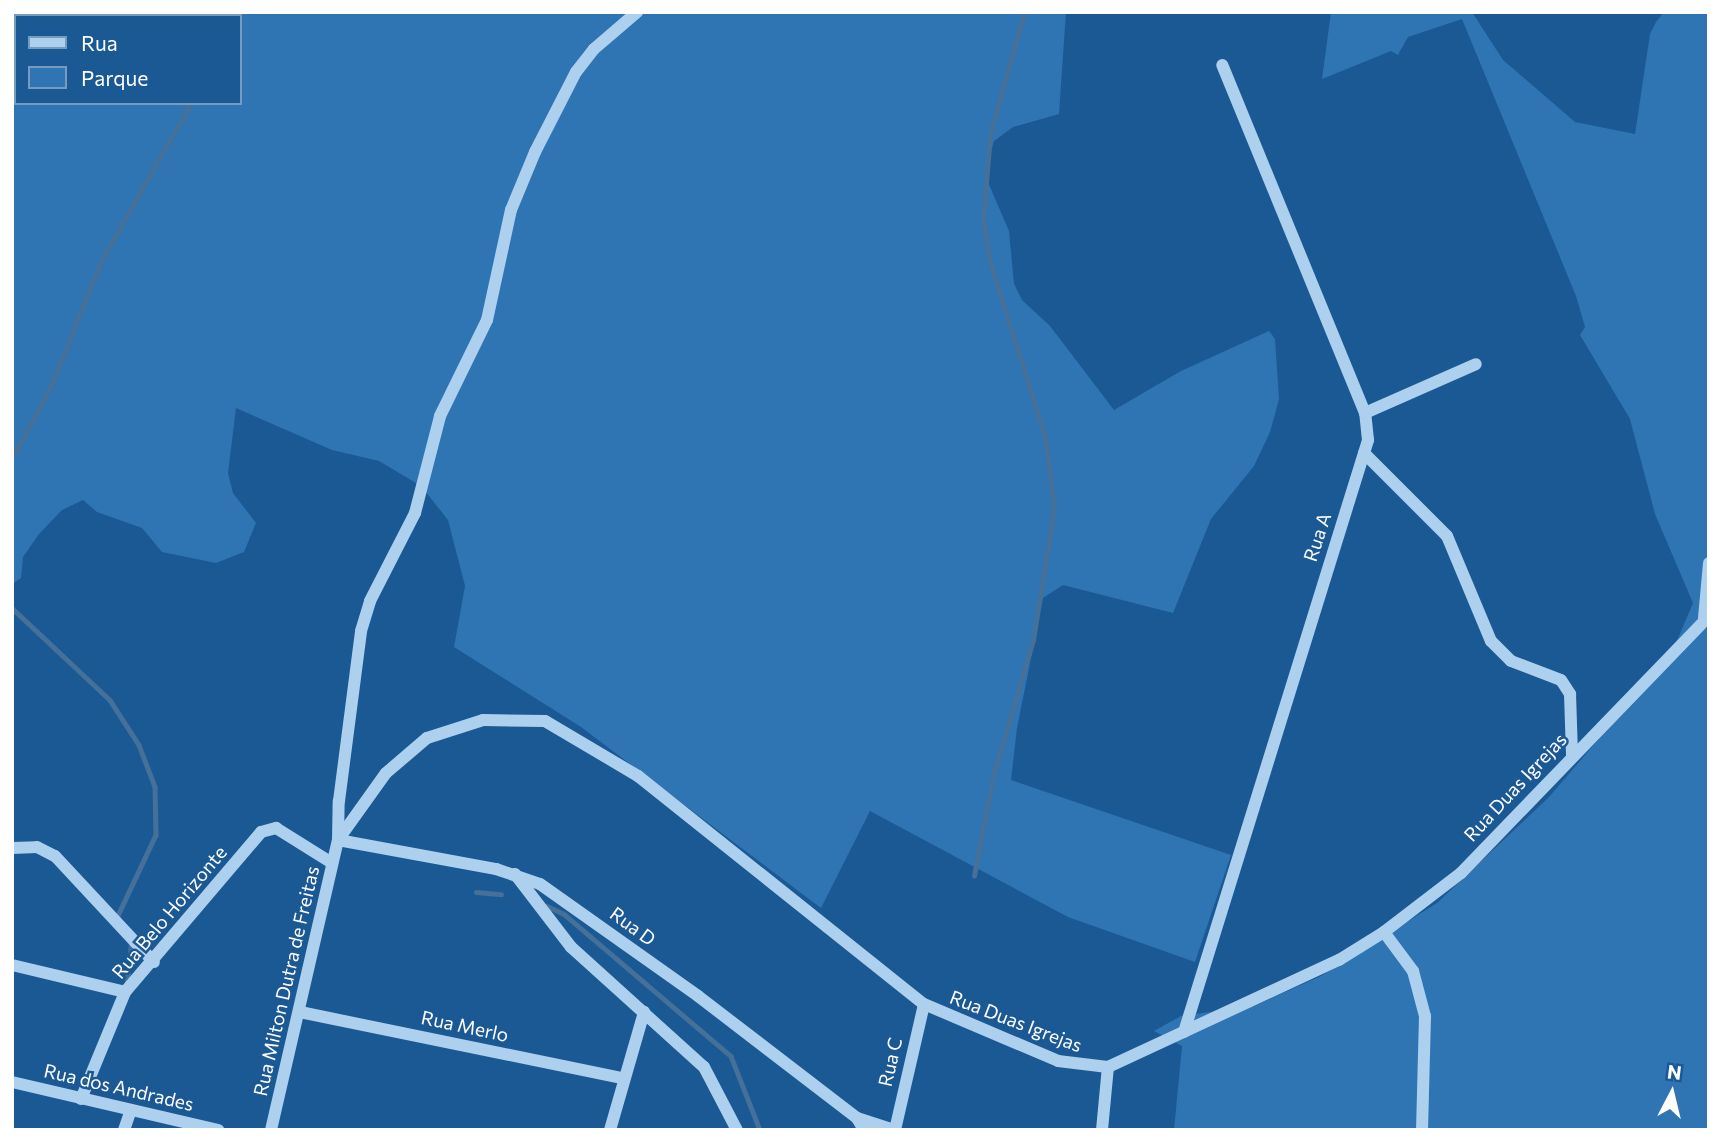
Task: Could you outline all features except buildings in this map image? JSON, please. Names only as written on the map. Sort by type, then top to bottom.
[{"type":"street","points":[[338,840],[341,788],[361,631],[370,601],[415,513],[440,416],[487,320],[512,210],[546,129],[582,64],[637,12]]},
{"type":"street","name":"Rua A","points":[[1184,1032],[1364,453],[1365,412],[1222,65]]},
{"type":"street","points":[[1365,412],[1476,363]]},
{"type":"street","points":[[1364,453],[1447,536],[1491,641],[1511,661],[1561,680],[1570,694],[1572,755]]},
{"type":"street","points":[[1707,617],[1709,563]]},
{"type":"street","name":"Rua Duas Igrejas","points":[[338,840],[386,773],[427,738],[483,720],[545,721],[638,776],[924,1004],[1058,1061],[1108,1068],[1339,960],[1384,932],[1461,873],[1707,617]]},
{"type":"street","name":"Rua Belo Horizonte","points":[[80,1099],[125,992],[154,962],[264,829],[276,828],[332,863]]},
{"type":"street","name":"Rua Milton Dutra de Freitas","points":[[271,1130],[338,840]]},
{"type":"street","name":"Rua D","points":[[338,840],[514,874],[546,888],[860,1124],[895,1130]]},
{"type":"street","points":[[12,848],[37,847],[55,856],[154,962]]},
{"type":"street","points":[[514,874],[571,947],[704,1067],[737,1130]]},
{"type":"street","points":[[1384,932],[1413,971],[1425,1016],[1422,1130]]},
{"type":"street","points":[[12,965],[125,992]]},
{"type":"street","name":"Rua C","points":[[895,1130],[924,1004]]},
{"type":"street","name":"Rua Merlo","points":[[300,1012],[622,1078]]},
{"type":"street","points":[[610,1130],[622,1078],[644,1012]]},
{"type":"street","points":[[1102,1130],[1108,1068]]},
{"type":"street","name":"Rua dos Andrades","points":[[12,1082],[218,1130]]},
{"type":"street","points":[[124,1130],[131,1110]]},
{"type":"green space","points":[[12,12],[1066,12],[1059,114],[1013,127],[994,141],[989,159],[987,180],[1009,231],[1014,284],[1022,300],[1050,326],[1114,410],[1181,371],[1269,331],[1275,339],[1279,399],[1270,432],[1254,466],[1211,519],[1173,613],[1063,585],[1043,598],[1017,728],[1011,780],[1231,855],[1195,962],[1068,917],[870,811],[821,908],[581,727],[454,647],[465,586],[448,520],[421,486],[379,461],[332,450],[236,408],[228,473],[233,493],[256,523],[244,552],[216,563],[162,552],[142,528],[97,512],[83,500],[62,510],[39,534],[23,557],[21,578],[12,584]]},
{"type":"green space","points":[[1331,12],[1472,12],[1503,60],[1575,122],[1635,134],[1650,34],[1656,22],[1664,12],[1709,12],[1709,548],[1701,612],[1709,635],[1709,1130],[1174,1130],[1182,1046],[1154,1031],[1181,1016],[1254,1006],[1321,976],[1437,903],[1549,797],[1628,705],[1676,643],[1693,603],[1655,514],[1630,419],[1580,335],[1585,327],[1576,296],[1462,19],[1408,37],[1398,55],[1391,51],[1322,79]]},
{"type":"waterway","points":[[974,876],[993,776],[1033,640],[1054,509],[1045,437],[989,259],[983,220],[990,135],[1024,12]]},
{"type":"waterway","points":[[12,458],[51,386],[101,261],[190,105]]},
{"type":"waterway","points":[[12,608],[110,700],[139,745],[155,787],[156,835],[117,918]]},
{"type":"waterway","points":[[476,892],[501,894]]},
{"type":"waterway","points":[[547,906],[564,914],[731,1056],[760,1130]]},
{"type":"waterway","points":[[127,981],[131,943]]}]
